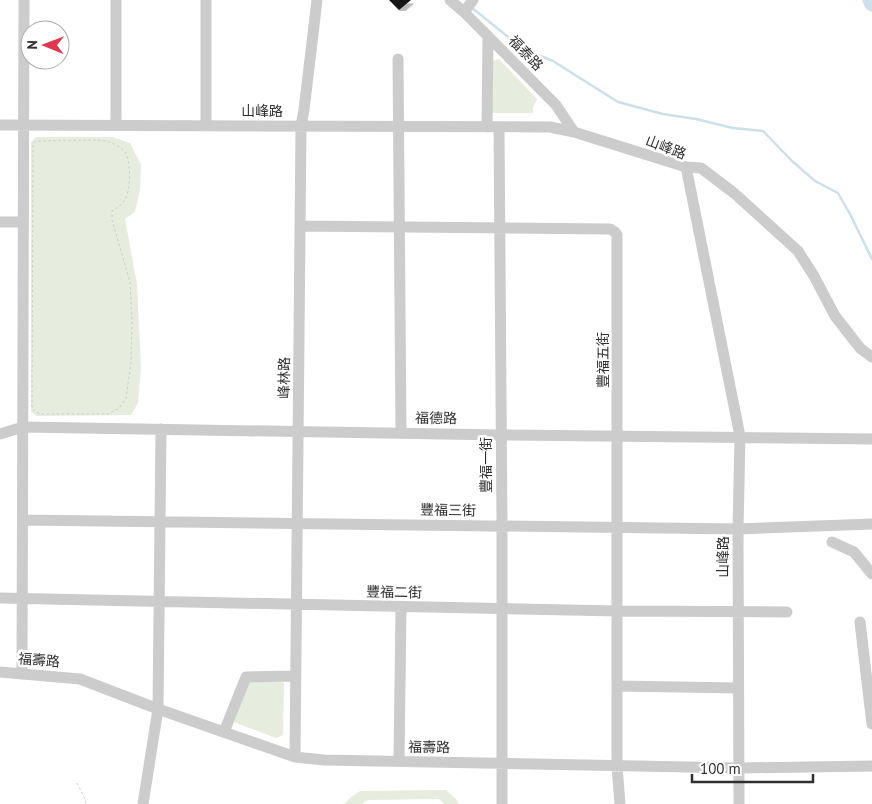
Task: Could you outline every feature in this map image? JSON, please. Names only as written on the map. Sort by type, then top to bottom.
[{"type":"street","points":[[22,674],[24,0]]},
{"type":"street","points":[[116,0],[116,125]]},
{"type":"street","points":[[206,0],[206,126]]},
{"type":"street","name":"峰林路","points":[[295,757],[301,126],[317,0]]},
{"type":"street","name":"福泰路","points":[[450,0],[556,105],[574,132]]},
{"type":"street","points":[[464,12],[473,0]]},
{"type":"street","name":"豐福一街","points":[[488,36],[499,227],[502,804]]},
{"type":"street","points":[[398,58],[401,432]]},
{"type":"street","name":"山峰路","points":[[0,125],[550,127],[574,132],[686,167],[740,436],[738,804]]},
{"type":"street","points":[[686,167],[701,168],[734,193],[798,250],[835,316],[860,348],[872,357]]},
{"type":"street","points":[[0,222],[23,222]]},
{"type":"street","name":"豐福五街","points":[[300,226],[610,229],[616,232],[618,436],[617,766],[620,804]]},
{"type":"street","name":"福德路","points":[[0,434],[23,427],[872,439]]},
{"type":"street","points":[[143,804],[158,708],[161,429]]},
{"type":"street","name":"豐福三街","points":[[23,520],[738,529],[872,524]]},
{"type":"street","points":[[832,542],[854,552],[872,574]]},
{"type":"street","name":"豐福二街","points":[[0,598],[501,609],[738,613],[787,612]]},
{"type":"street","points":[[399,761],[401,607]]},
{"type":"street","points":[[860,622],[872,724]]},
{"type":"street","name":"福壽路","points":[[0,672],[80,679],[295,757],[324,760],[739,768],[872,766]]},
{"type":"street","points":[[224,732],[246,677],[296,676]]},
{"type":"street","points":[[617,686],[738,688]]},
{"type":"path","points":[[36,141],[108,141],[118,146],[126,154],[130,176],[129,188],[124,202],[112,211],[112,220],[130,282],[132,320],[131,363],[126,398],[119,408],[108,414],[40,414],[33,410],[32,406],[32,144],[36,141]]},
{"type":"path","points":[[77,783],[86,804]]},
{"type":"shaded area","points":[[499,59],[537,99],[533,107],[533,113],[492,113],[493,61]]},
{"type":"shaded area","points":[[36,137],[113,137],[130,143],[141,165],[140,190],[135,212],[125,219],[137,284],[141,367],[138,403],[131,415],[37,416],[31,412],[31,142]]},
{"type":"shaded area","points":[[249,682],[283,682],[283,735],[276,738],[234,722]]},
{"type":"shaded area","points":[[446,790],[459,804],[444,804],[439,799],[368,800],[362,804],[344,804],[360,791]]},
{"type":"building","points":[[389,0],[411,0],[399,10]]},
{"type":"waterway","points":[[870,0],[872,4]]},
{"type":"waterway","points":[[471,7],[523,49],[553,61],[618,102],[663,114],[696,119],[733,128],[763,131],[792,161],[815,181],[838,193],[872,259]]}]
